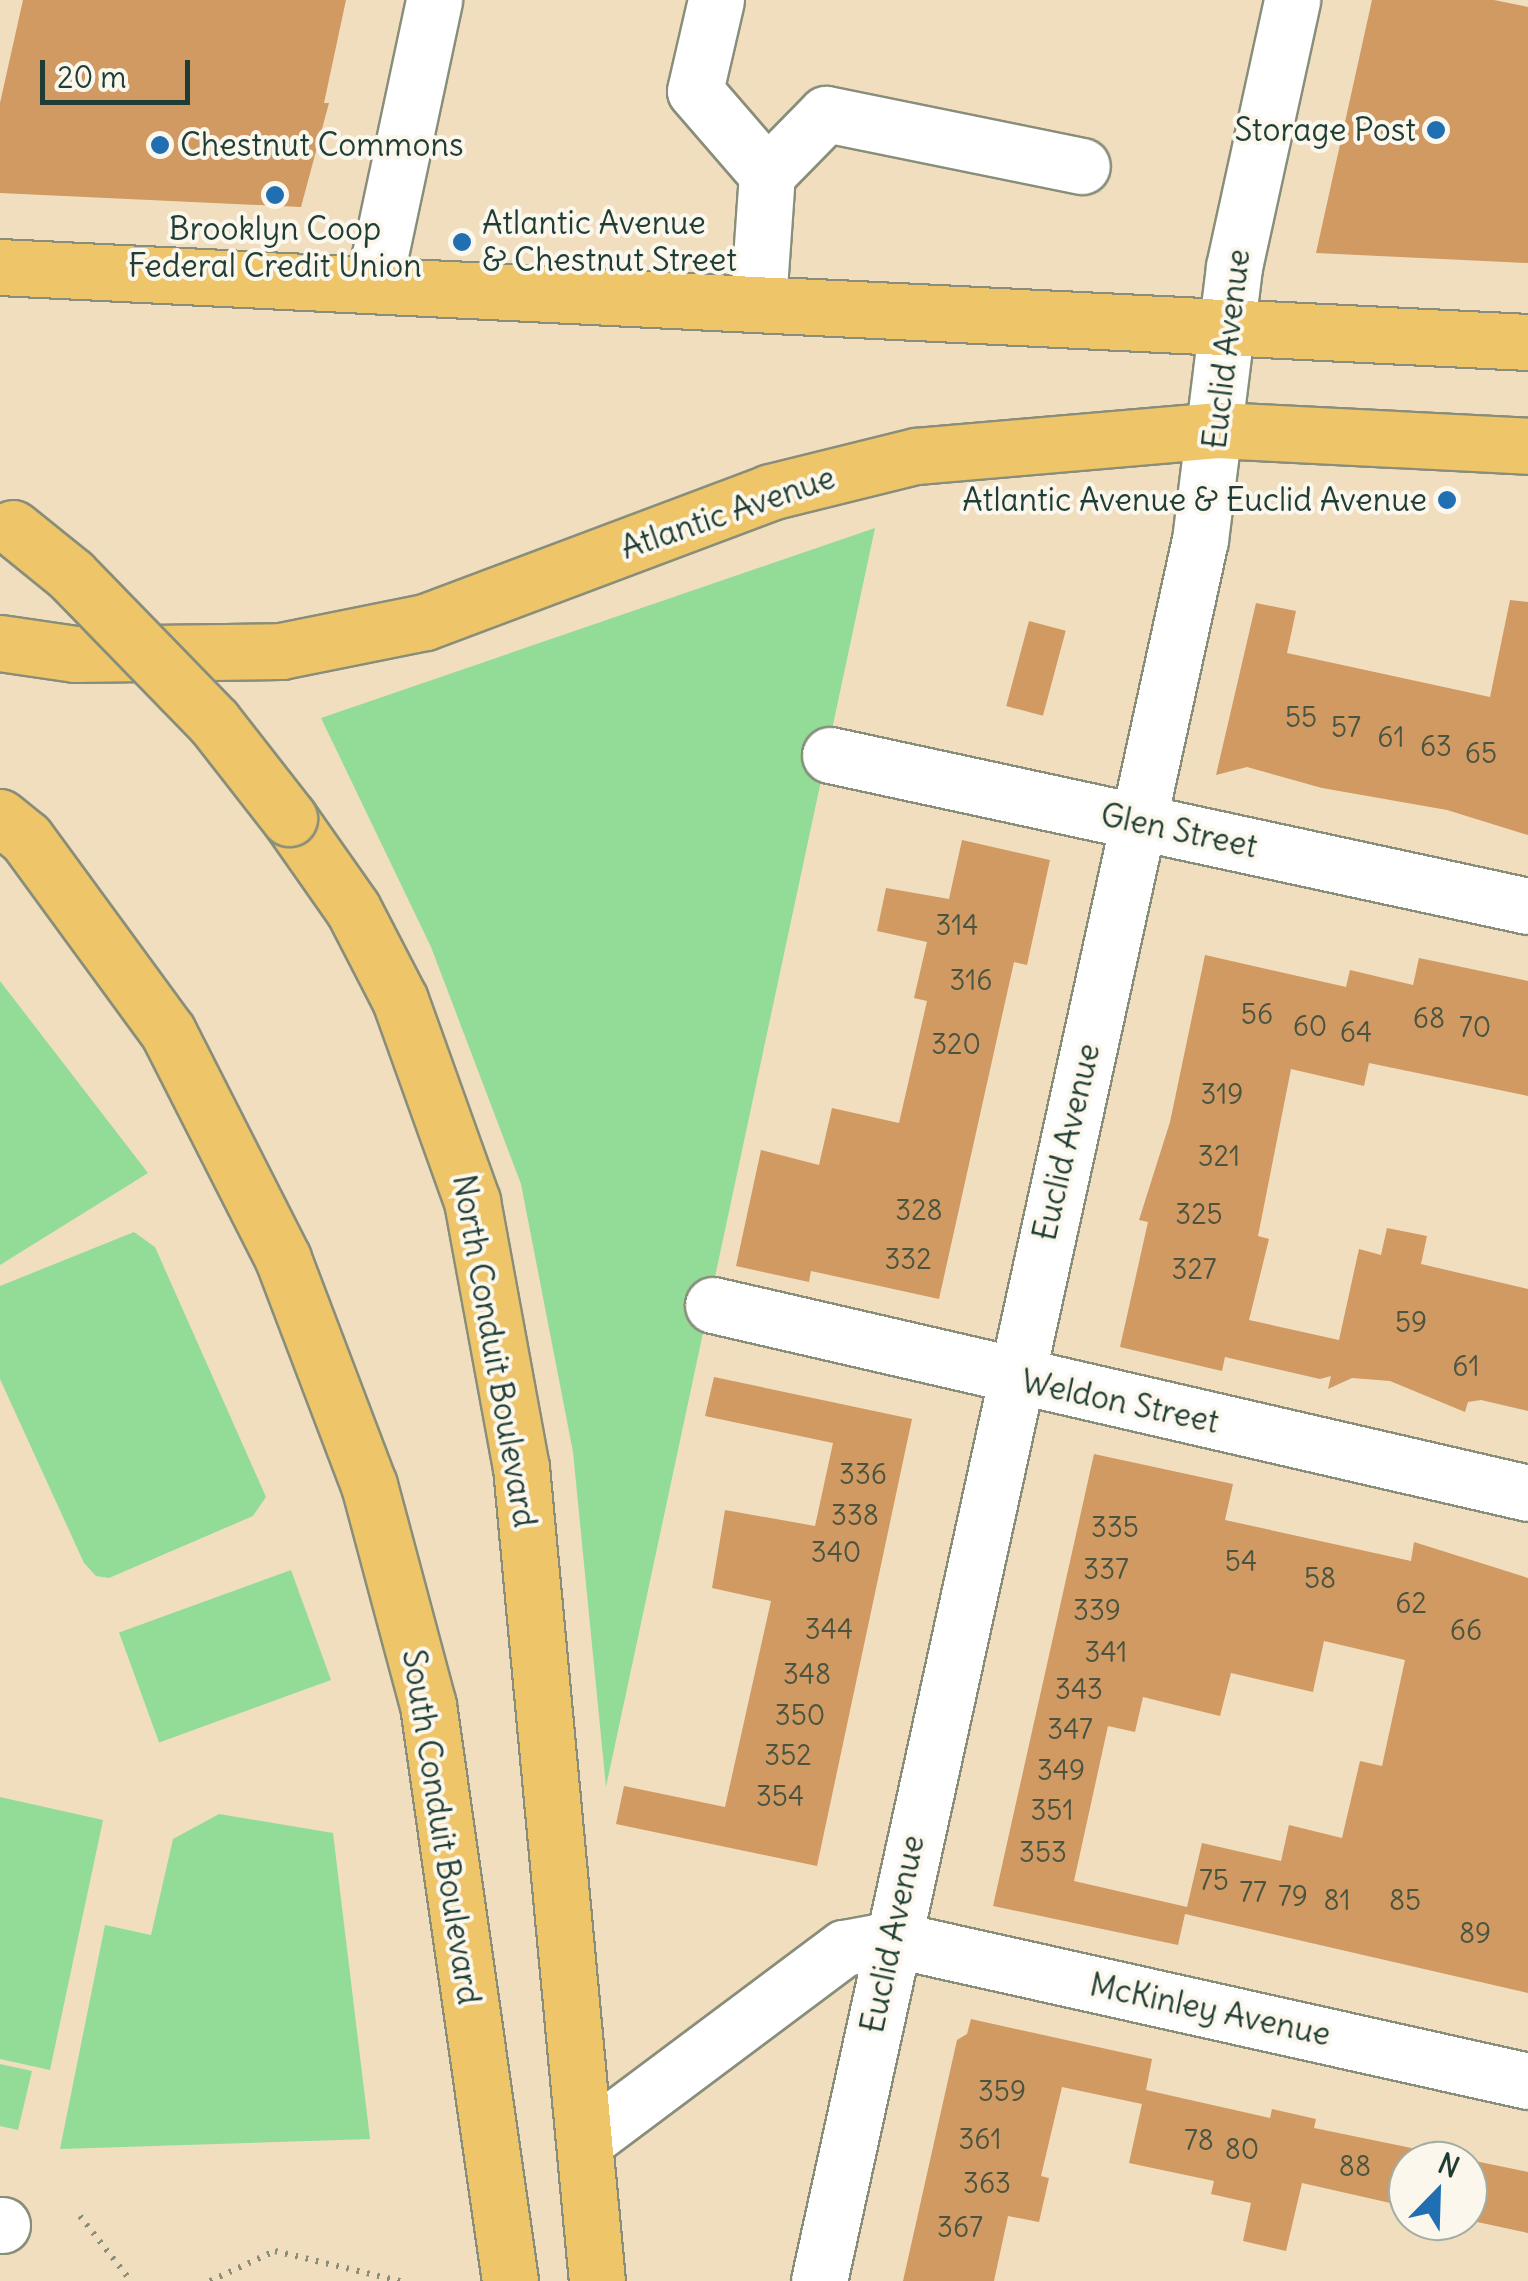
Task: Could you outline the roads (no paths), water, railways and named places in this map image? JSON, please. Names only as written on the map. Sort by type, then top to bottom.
[{"type":"main road","points":[[0,267],[374,282],[1528,342]]},
{"type":"main road","name":"Atlantic Avenue","points":[[0,643],[76,654],[280,651],[425,622],[770,492],[898,460],[1216,430],[1528,446]]},
{"type":"main road","name":"North Conduit Boulevard","points":[[7,524],[71,576],[214,722],[353,909],[400,1000],[472,1201],[521,1468],[598,2281]]},
{"type":"main road","name":"South Conduit Boulevard","points":[[0,818],[26,838],[168,1032],[283,1259],[369,1485],[428,1705],[510,2281]]},
{"type":"street","points":[[374,282],[434,0]]},
{"type":"street","points":[[716,0],[694,91],[767,174]]},
{"type":"street","name":"Euclid Avenue","points":[[819,2281],[1200,540],[1227,328],[1292,0]]},
{"type":"street","points":[[758,302],[767,174],[826,114],[1082,166]]},
{"type":"street","name":"Glen Street","points":[[830,755],[1528,906]]},
{"type":"street","name":"Weldon Street","points":[[713,1305],[1015,1379],[1528,1493]]},
{"type":"street","points":[[586,2140],[844,1948],[892,1939]]},
{"type":"street","name":"McKinley Avenue","points":[[892,1939],[1528,2080]]},
{"type":"place","name":"Storage Post","points":[[1436,130]]},
{"type":"place","name":"Chestnut Commons","points":[[160,145]]},
{"type":"place","name":"Brooklyn Coop Federal Credit Union","points":[[275,195]]},
{"type":"place","name":"Atlantic Avenue & Chestnut Street","points":[[462,242]]},
{"type":"place","name":"Atlantic Avenue & Euclid Avenue","points":[[1447,500]]}]
